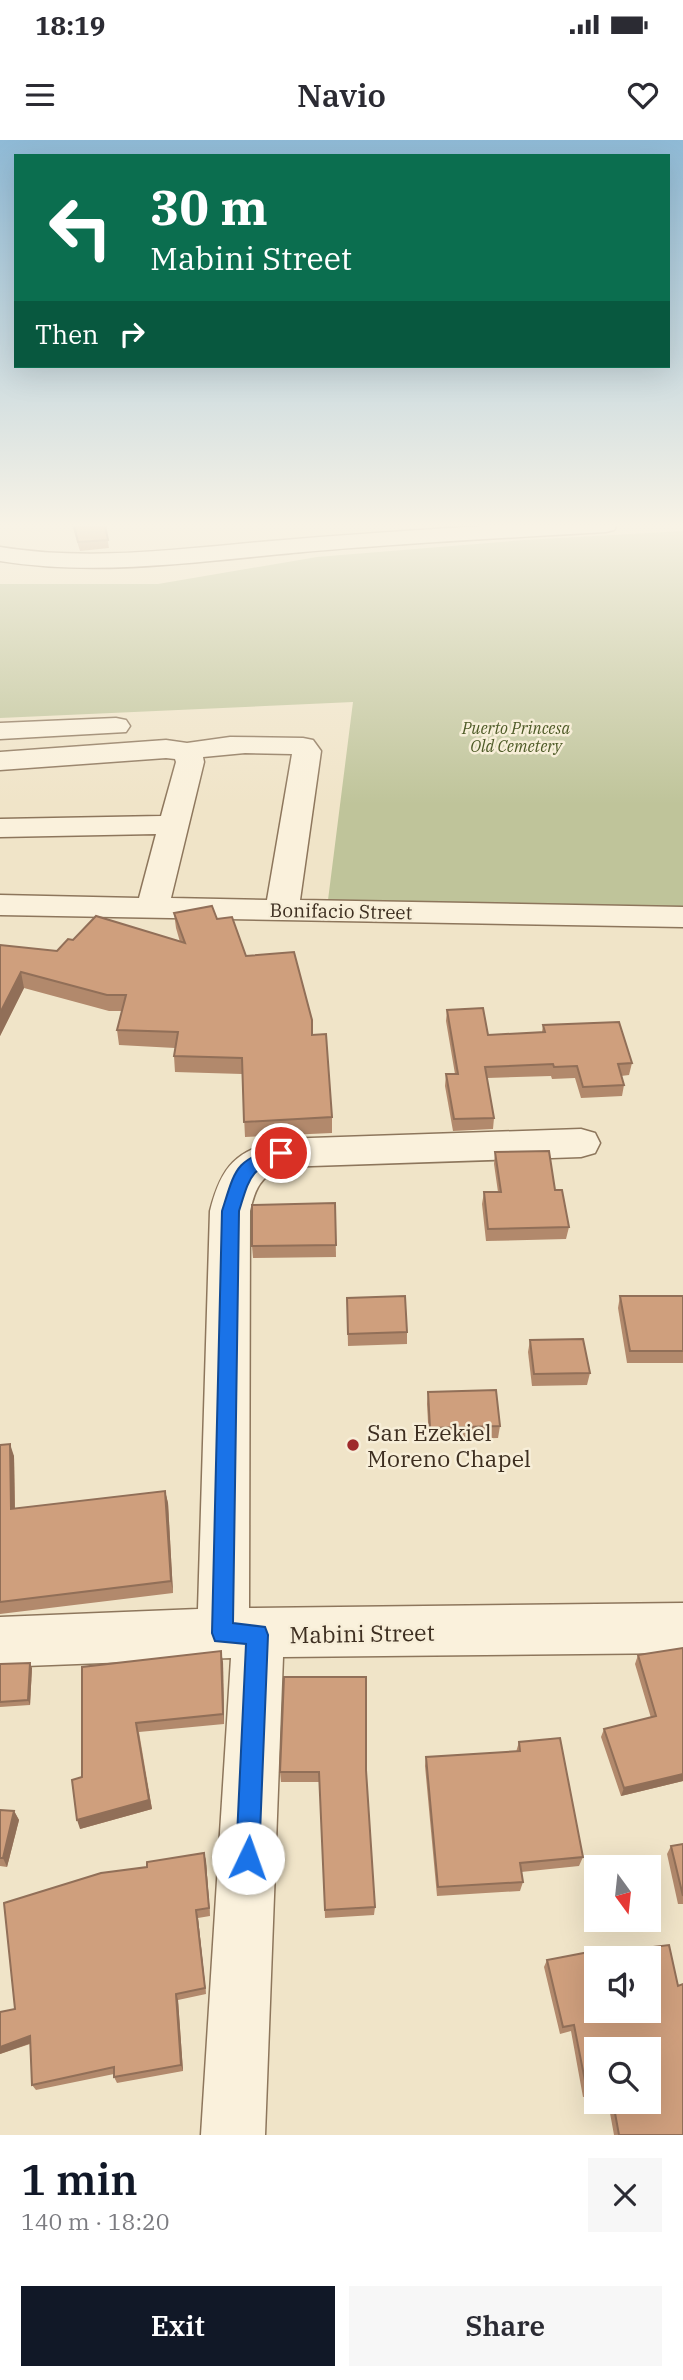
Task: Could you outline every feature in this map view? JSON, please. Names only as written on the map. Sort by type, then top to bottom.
[{"type":"street","points":[[0,731],[116,726]]},
{"type":"street","points":[[0,761],[166,749],[187,752],[205,747],[303,746],[307,751],[282,910]]},
{"type":"street","points":[[152,909],[190,762],[187,752]]},
{"type":"street","points":[[0,828],[174,825]]},
{"type":"street","name":"Bonifacio Street","points":[[0,905],[683,917]]},
{"type":"street","points":[[233,2135],[240,1634],[230,1211],[242,1174],[257,1160],[281,1153],[581,1143]]},
{"type":"street","name":"Mabini Street","points":[[0,1642],[240,1634],[683,1628]]},
{"type":"green space","name":"Puerto Princesa Old Cemetery","points":[[0,618],[683,618],[683,908],[328,900],[353,702],[0,718]]},
{"type":"building","points":[[212,906],[217,919],[232,917],[246,956],[294,952],[312,1020],[312,1035],[326,1034],[332,1117],[244,1122],[242,1058],[174,1056],[178,1032],[117,1030],[126,995],[107,995],[21,972],[0,1013],[0,945],[57,951],[68,939],[73,940],[96,916],[185,943],[174,913]]},
{"type":"building","points":[[483,1008],[488,1035],[545,1032],[543,1025],[619,1022],[632,1063],[618,1064],[624,1085],[583,1087],[577,1066],[554,1067],[553,1064],[485,1067],[494,1118],[454,1119],[446,1074],[458,1074],[447,1010]]},
{"type":"building","points":[[549,1151],[555,1190],[562,1190],[569,1227],[488,1229],[484,1192],[501,1192],[495,1152]]},
{"type":"building","points":[[335,1203],[336,1245],[252,1246],[252,1205]]},
{"type":"building","points":[[405,1296],[407,1332],[348,1334],[347,1298]]},
{"type":"building","points":[[620,1296],[683,1296],[683,1351],[630,1351]]},
{"type":"building","points":[[583,1339],[590,1373],[534,1374],[530,1340]]},
{"type":"building","points":[[496,1390],[500,1426],[430,1428],[428,1392]]},
{"type":"building","points":[[10,1444],[11,1509],[165,1491],[171,1581],[0,1602],[0,1445]]},
{"type":"building","points":[[683,1648],[683,1774],[624,1788],[604,1729],[656,1716],[638,1655]]},
{"type":"building","points":[[221,1651],[223,1714],[136,1723],[149,1800],[77,1820],[72,1780],[82,1777],[82,1667]]},
{"type":"building","points":[[30,1663],[28,1700],[0,1702],[0,1664]]},
{"type":"building","points":[[284,1677],[366,1677],[366,1770],[375,1907],[325,1910],[319,1772],[280,1772]]},
{"type":"building","points":[[560,1738],[583,1857],[520,1863],[523,1882],[438,1887],[426,1757],[520,1751],[519,1742]]},
{"type":"building","points":[[0,1810],[14,1811],[3,1858],[0,1858]]},
{"type":"building","points":[[683,1844],[683,1896],[671,1846]]},
{"type":"building","points":[[204,1853],[209,1908],[196,1910],[205,1988],[176,1994],[181,2065],[114,2077],[114,2067],[32,2085],[30,2036],[0,2047],[0,2012],[15,2009],[4,1903],[101,1873],[147,1867],[147,1862]]},
{"type":"building","points":[[669,1945],[678,1986],[683,1984],[683,2135],[619,2135],[615,2114],[661,2114],[661,2037],[584,2037],[584,2076],[574,2025],[563,2027],[547,1960],[584,1953],[584,2023],[661,2023],[661,1946]]},
{"type":"place","name":"San Ezekiel Moreno Chapel","points":[[353,1445]]},
{"type":"route","points":[[248,1858],[258,1635],[223,1633],[230,1211],[242,1174],[257,1160],[281,1153]]}]
